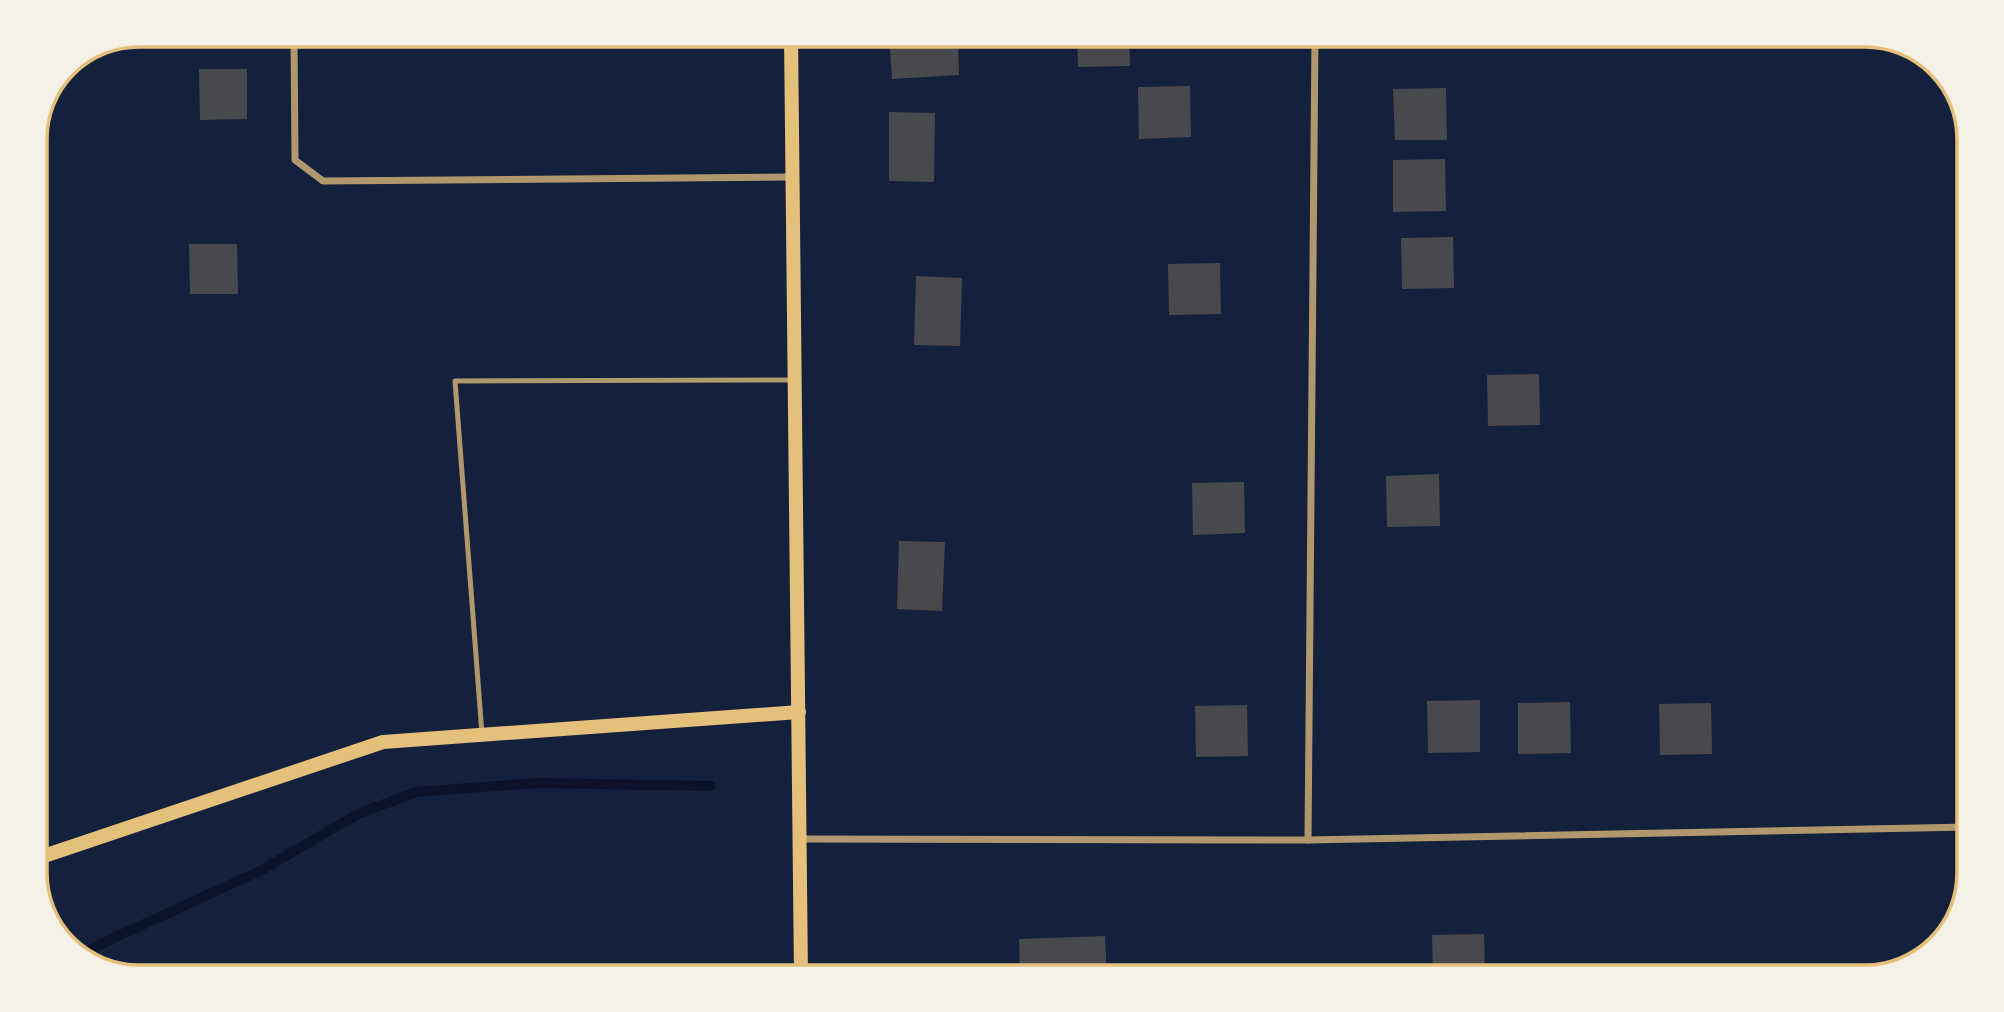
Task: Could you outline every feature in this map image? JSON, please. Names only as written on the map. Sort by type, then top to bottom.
[{"type":"main road","points":[[791,47],[801,965]]},
{"type":"main road","points":[[47,855],[383,742],[799,712]]},
{"type":"street","points":[[294,47],[295,160],[323,181],[792,177]]},
{"type":"street","points":[[1308,840],[1315,47]]},
{"type":"street","points":[[798,839],[1308,840],[1957,827]]},
{"type":"lane","points":[[482,734],[455,381],[793,380]]},
{"type":"building","points":[[890,47],[958,47],[959,75],[892,79]]},
{"type":"building","points":[[1077,47],[1129,47],[1130,66],[1078,67]]},
{"type":"building","points":[[199,69],[247,69],[247,119],[200,120]]},
{"type":"building","points":[[1190,86],[1191,137],[1139,139],[1138,87]]},
{"type":"building","points":[[1446,88],[1447,140],[1395,140],[1393,89]]},
{"type":"building","points":[[889,112],[935,113],[934,182],[889,181]]},
{"type":"building","points":[[1445,159],[1446,211],[1393,212],[1393,160]]},
{"type":"building","points":[[1453,237],[1454,288],[1402,289],[1401,238]]},
{"type":"building","points":[[189,244],[237,244],[238,294],[190,294]]},
{"type":"building","points":[[1220,263],[1221,314],[1169,315],[1168,264]]},
{"type":"building","points":[[916,276],[962,278],[960,346],[914,345]]},
{"type":"building","points":[[1539,374],[1540,425],[1488,426],[1487,375]]},
{"type":"building","points":[[1439,474],[1440,526],[1387,527],[1386,476]]},
{"type":"building","points":[[1244,482],[1245,533],[1193,535],[1192,483]]},
{"type":"building","points":[[899,541],[945,542],[942,611],[897,609]]},
{"type":"building","points":[[1480,700],[1480,752],[1428,753],[1427,701]]},
{"type":"building","points":[[1570,702],[1571,753],[1518,754],[1518,703]]},
{"type":"building","points":[[1711,703],[1712,754],[1660,755],[1659,704]]},
{"type":"building","points":[[1247,705],[1248,756],[1196,757],[1195,706]]},
{"type":"building","points":[[1484,934],[1485,965],[1433,965],[1432,935]]},
{"type":"building","points":[[1105,936],[1106,965],[1020,965],[1019,939]]},
{"type":"waterway","points":[[90,950],[260,871],[358,814],[416,792],[538,783],[711,786]]}]
